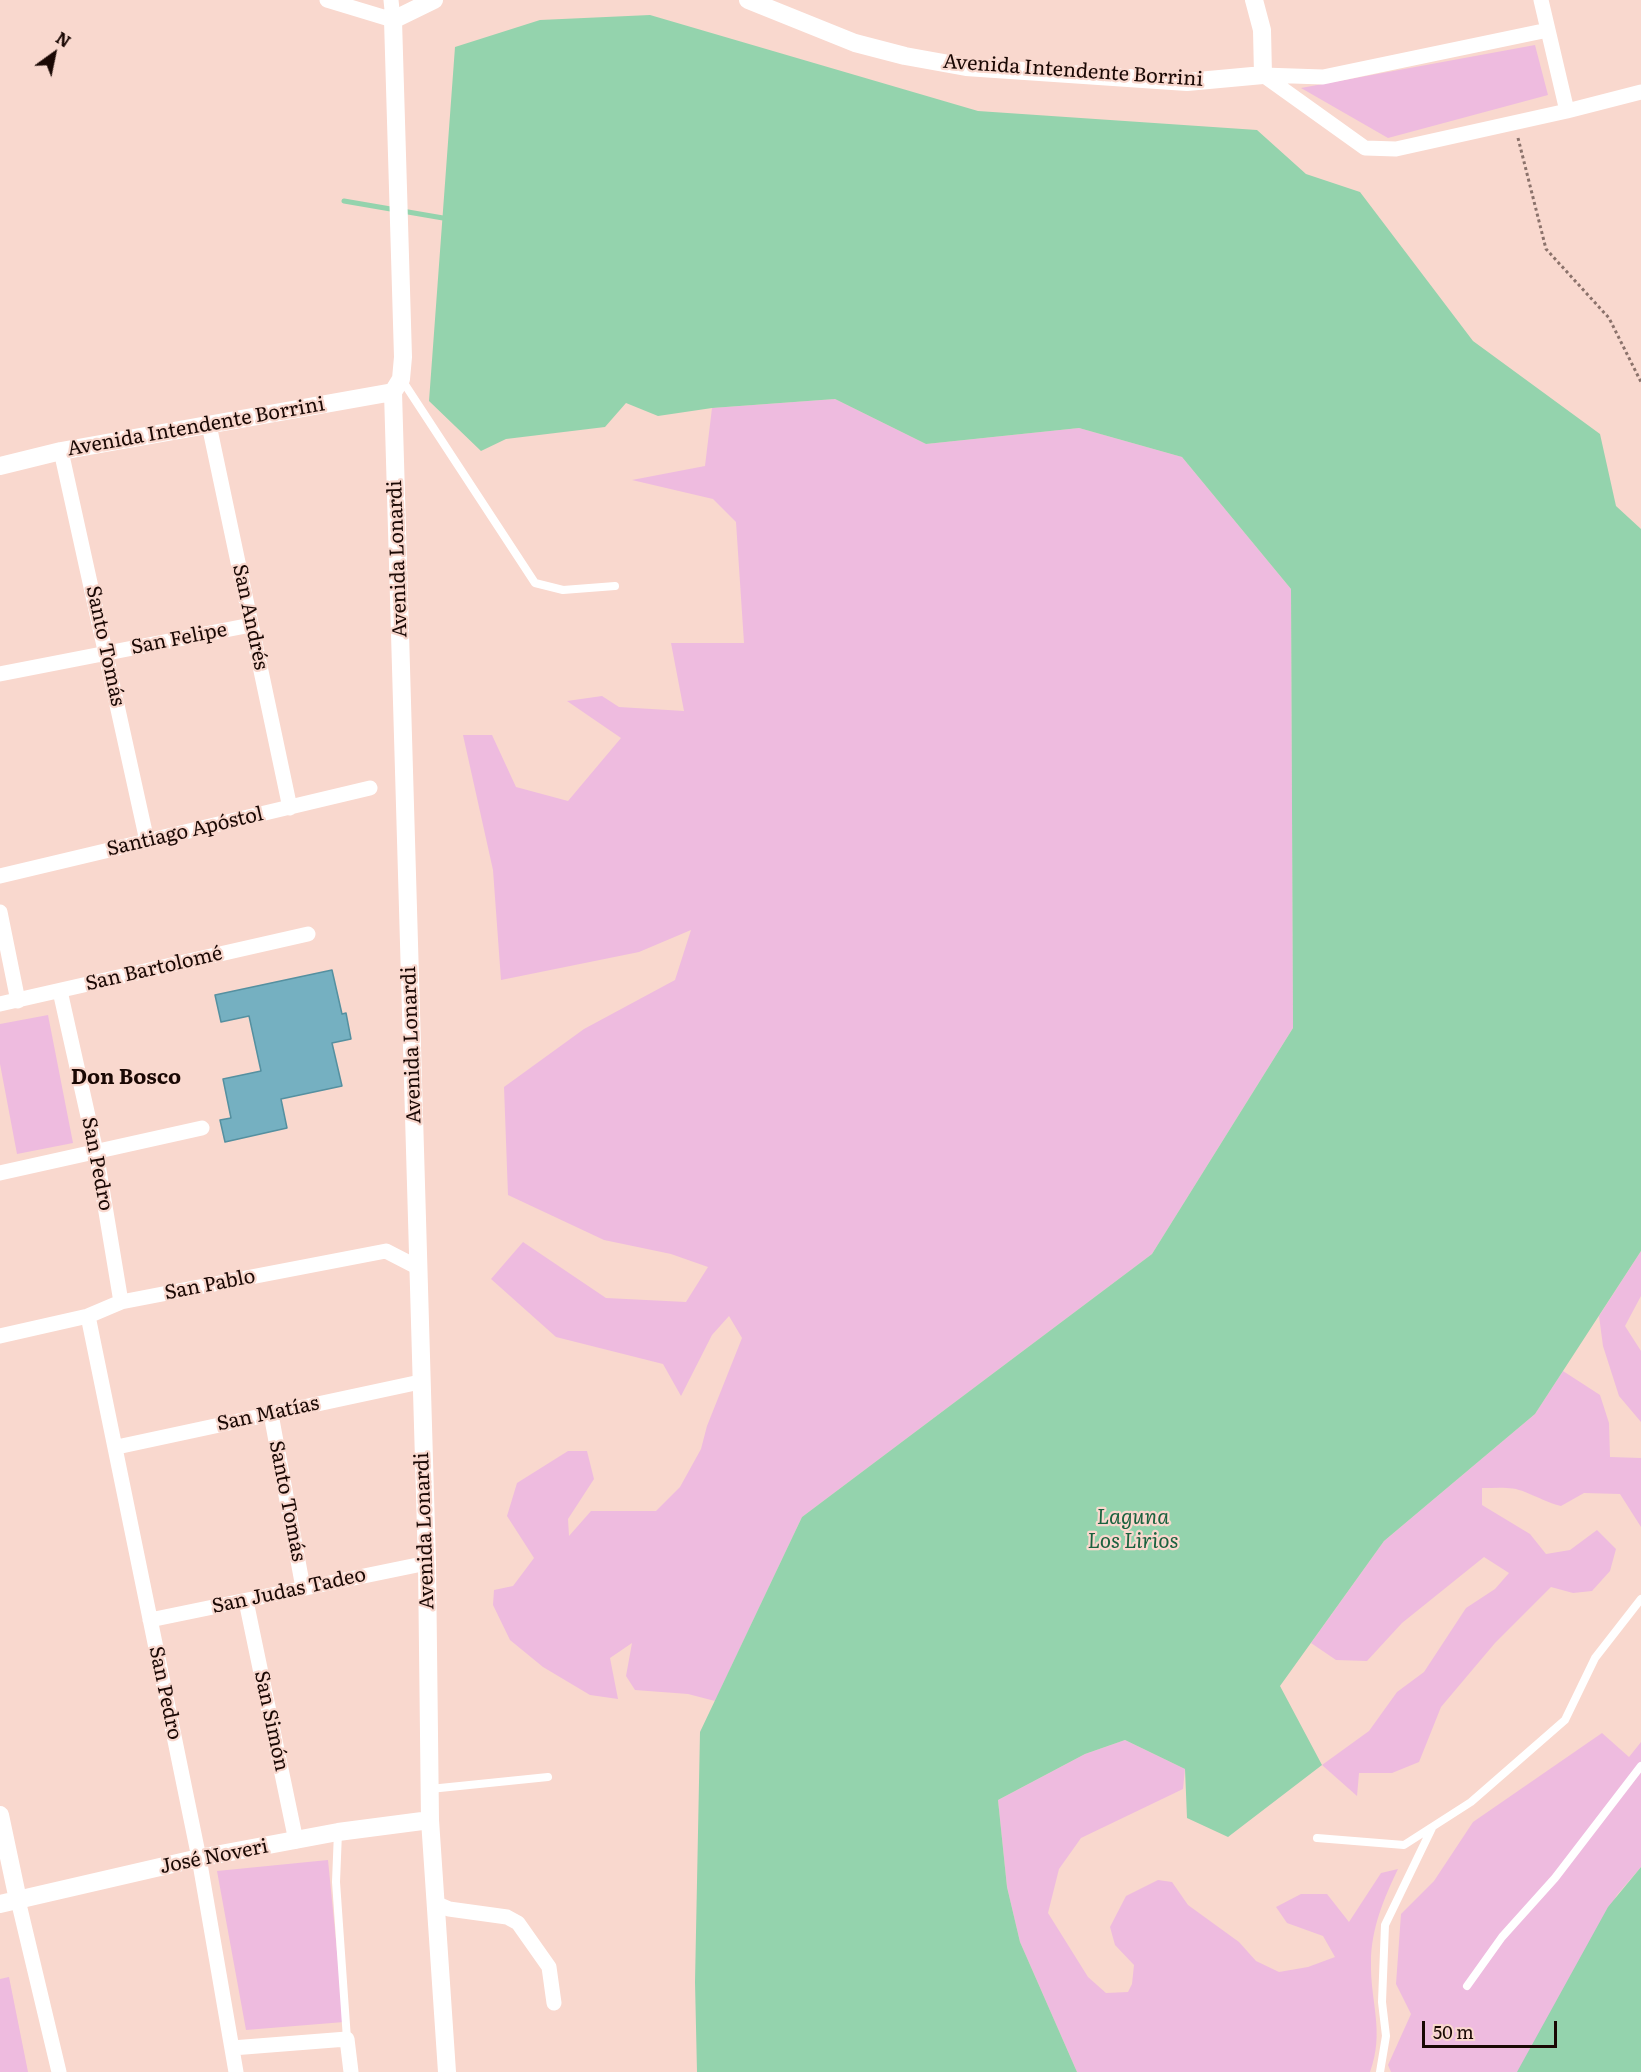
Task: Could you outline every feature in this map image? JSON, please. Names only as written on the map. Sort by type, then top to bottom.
[{"type":"street","points":[[327,0],[393,20],[434,0]]},
{"type":"street","points":[[391,0],[393,20]]},
{"type":"street","name":"Avenida Intendente Borrini","points":[[748,0],[855,43],[905,56],[966,67],[1187,82],[1263,75],[1323,77],[1548,30]]},
{"type":"street","points":[[1254,0],[1262,30],[1263,75],[1365,148],[1396,148],[1567,111],[1641,92]]},
{"type":"street","points":[[1541,0],[1567,111]]},
{"type":"street","name":"Avenida Lonardi","points":[[393,20],[403,357],[397,385],[420,1382],[427,1563],[429,1789],[447,2072]]},
{"type":"street","name":"Avenida Intendente Borrini","points":[[0,466],[61,451],[209,425],[397,385]]},
{"type":"street","name":"San Andrés","points":[[209,425],[290,808]]},
{"type":"street","name":"Santo Tomás","points":[[61,451],[147,841]]},
{"type":"street","name":"San Felipe","points":[[0,674],[251,626]]},
{"type":"street","name":"Santiago Apóstol","points":[[0,876],[370,789]]},
{"type":"street","points":[[0,912],[18,1001]]},
{"type":"street","name":"San Bartolomé","points":[[0,1004],[308,934]]},
{"type":"street","name":"San Pedro","points":[[60,991],[96,1152],[121,1302]]},
{"type":"street","points":[[0,1173],[202,1128]]},
{"type":"street","name":"San Pablo","points":[[0,1336],[88,1316],[121,1302],[386,1251],[419,1268]]},
{"type":"street","name":"San Pedro","points":[[88,1316],[117,1448],[199,1858],[236,2072]]},
{"type":"street","name":"San Matías","points":[[117,1448],[420,1382]]},
{"type":"street","name":"Santo Tomás","points":[[270,1414],[303,1588]]},
{"type":"street","name":"San Judas Tadeo","points":[[150,1620],[427,1563]]},
{"type":"street","name":"San Simón","points":[[246,1601],[296,1842]]},
{"type":"street","points":[[0,1815],[9,1902],[58,2072]]},
{"type":"street","name":"José Noveri","points":[[9,1902],[199,1858],[296,1842],[338,1832],[430,1820]]},
{"type":"street","points":[[435,1903],[449,1909],[507,1917],[518,1923],[549,1967],[554,2003]]},
{"type":"street","points":[[232,2048],[347,2039],[351,2072]]},
{"type":"lane","points":[[397,385],[535,583],[562,591],[615,586]]},
{"type":"lane","points":[[1317,1838],[1404,1845],[1471,1803],[1565,1720],[1595,1658],[1641,1599]]},
{"type":"lane","points":[[1467,1986],[1502,1937],[1555,1878],[1641,1766]]},
{"type":"lane","points":[[429,1789],[548,1777]]},
{"type":"lane","points":[[1380,2072],[1386,2036],[1382,2002],[1385,1925],[1432,1827]]},
{"type":"lane","points":[[338,1832],[336,1882],[347,2039]]},
{"type":"path","points":[[1514,121],[1546,249],[1609,318],[1641,382]]},
{"type":"shaded area","points":[[1535,45],[1548,95],[1388,138],[1301,88]]},
{"type":"shaded area","points":[[835,399],[926,444],[1079,428],[1182,457],[1291,589],[1293,1028],[1152,1254],[802,1517],[715,1701],[688,1694],[635,1690],[626,1676],[632,1643],[610,1658],[618,1699],[590,1695],[543,1667],[510,1640],[493,1605],[494,1590],[513,1586],[534,1558],[507,1516],[517,1483],[568,1451],[587,1451],[594,1479],[568,1519],[569,1536],[591,1511],[656,1511],[680,1487],[701,1449],[707,1426],[742,1338],[729,1316],[712,1335],[681,1396],[663,1364],[556,1337],[491,1279],[523,1242],[606,1298],[686,1302],[708,1267],[671,1254],[604,1240],[508,1195],[504,1087],[584,1029],[675,980],[691,930],[639,952],[501,980],[493,870],[463,735],[492,735],[516,787],[568,801],[621,738],[567,701],[602,696],[619,707],[684,711],[671,643],[744,643],[736,522],[713,499],[632,480],[705,466],[712,408]]},
{"type":"shaded area","points":[[48,1015],[73,1143],[17,1154],[0,1064],[0,1024]]},
{"type":"shaded area","points":[[1641,1251],[1641,1296],[1625,1326],[1641,1351],[1641,1422],[1619,1396],[1603,1346],[1599,1316]]},
{"type":"shaded area","points":[[1563,1371],[1600,1395],[1609,1423],[1610,1457],[1641,1458],[1641,1527],[1620,1494],[1584,1493],[1561,1506],[1515,1489],[1482,1488],[1482,1505],[1530,1534],[1546,1554],[1570,1550],[1597,1530],[1616,1549],[1610,1571],[1592,1591],[1573,1593],[1551,1587],[1495,1643],[1441,1707],[1419,1762],[1392,1773],[1359,1773],[1357,1796],[1322,1765],[1369,1731],[1397,1692],[1424,1672],[1466,1608],[1495,1589],[1509,1573],[1484,1557],[1402,1623],[1367,1661],[1336,1660],[1311,1643],[1384,1541],[1535,1414]]},
{"type":"shaded area","points":[[1602,1733],[1629,1757],[1641,1742],[1641,1867],[1617,1895],[1518,2072],[1391,2072],[1388,2065],[1411,2014],[1396,1984],[1401,1914],[1434,1881],[1473,1822]]},
{"type":"shaded area","points":[[1125,1740],[1185,1769],[1183,1789],[1081,1838],[1059,1869],[1048,1913],[1088,1977],[1106,1993],[1128,1992],[1132,1984],[1134,1965],[1115,1945],[1110,1927],[1126,1896],[1158,1880],[1172,1882],[1188,1905],[1239,1942],[1256,1961],[1279,1972],[1308,1967],[1335,1957],[1323,1936],[1287,1923],[1276,1907],[1301,1894],[1327,1894],[1349,1922],[1381,1873],[1398,1869],[1383,1902],[1373,1938],[1371,1977],[1377,2030],[1370,2072],[1077,2072],[1020,1942],[1007,1887],[998,1800],[1085,1754]]},
{"type":"shaded area","points":[[328,1860],[344,2022],[246,2030],[217,1871]]},
{"type":"shaded area","points":[[9,1977],[28,2072],[0,2072],[0,1979]]},
{"type":"water","name":"Laguna Los Lirios","points":[[650,15],[978,111],[1257,130],[1306,174],[1360,192],[1473,341],[1600,434],[1616,506],[1641,529],[1641,1251],[1535,1414],[1384,1541],[1280,1686],[1322,1765],[1228,1837],[1187,1818],[1185,1769],[1125,1740],[1085,1754],[998,1800],[1007,1887],[1020,1942],[1077,2072],[697,2072],[695,1982],[700,1732],[802,1517],[1152,1254],[1293,1028],[1291,589],[1182,457],[1079,428],[926,444],[835,399],[712,408],[658,416],[626,403],[605,427],[506,439],[481,451],[429,401],[455,47],[540,20]]},
{"type":"water","points":[[1641,1867],[1641,2072],[1517,2072],[1608,1907]]},
{"type":"building","points":[[332,970],[342,1014],[346,1013],[351,1039],[332,1043],[342,1086],[281,1099],[287,1128],[225,1142],[220,1120],[231,1118],[223,1079],[261,1071],[249,1016],[221,1022],[215,995]]},
{"type":"waterway","points":[[344,201],[443,218]]},
{"type":"district","name":"Don Bosco","points":[[126,1078]]}]
